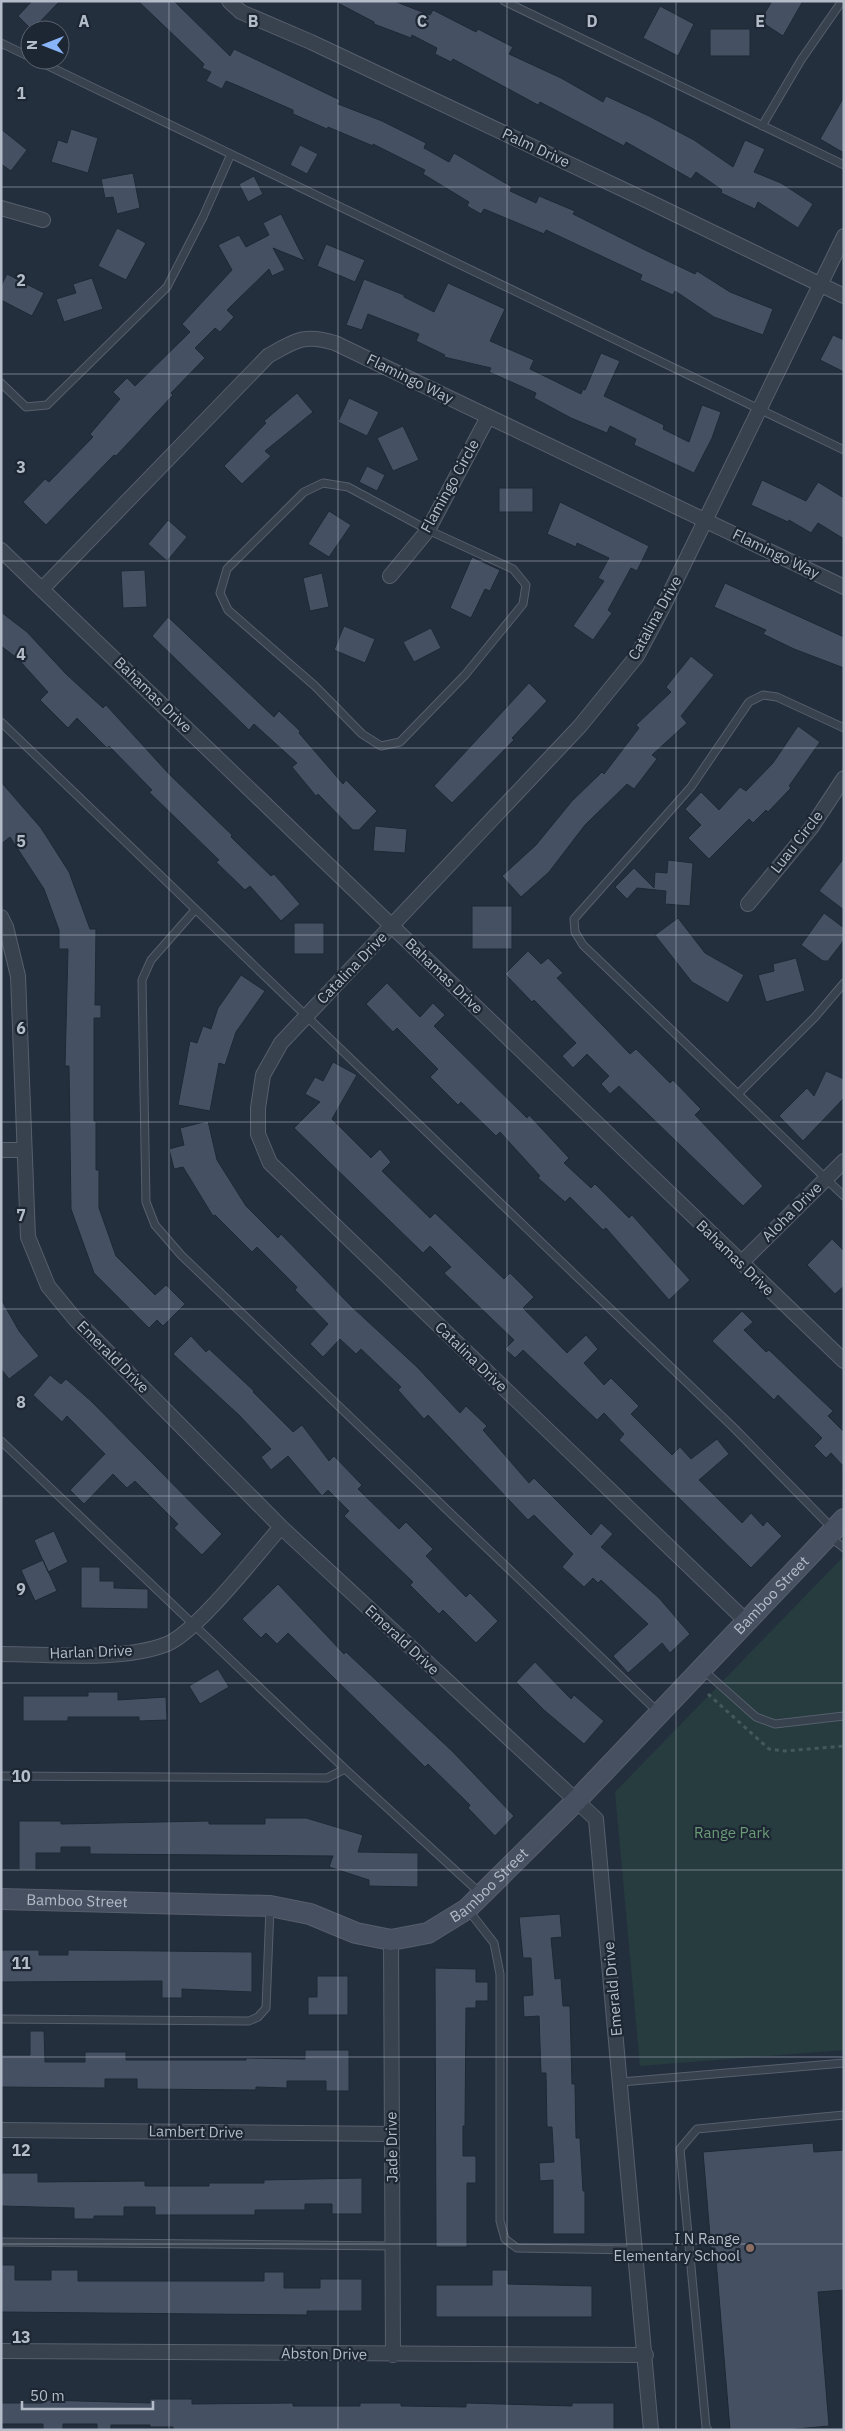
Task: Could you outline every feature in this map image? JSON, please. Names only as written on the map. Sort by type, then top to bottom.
[{"type":"street","name":"Palm Drive","points":[[229,1],[241,12],[311,42],[844,296]]},
{"type":"street","points":[[1,208],[43,220]]},
{"type":"street","name":"Catalina Drive","points":[[746,1621],[270,1162],[258,1134],[258,1108],[263,1075],[280,1042],[580,726],[637,656],[706,520],[844,236]]},
{"type":"street","name":"Flamingo Way","points":[[42,589],[268,356],[297,339],[317,337],[335,343],[844,587]]},
{"type":"street","name":"Flamingo Circle","points":[[390,576],[428,530],[488,417]]},
{"type":"street","name":"Bahamas Drive","points":[[1,550],[844,1361]]},
{"type":"street","name":"Luau Circle","points":[[748,904],[811,828],[844,778]]},
{"type":"street","name":"Emerald Drive","points":[[1,917],[6,927],[18,976],[23,1150],[28,1237],[48,1286],[74,1319],[280,1527],[596,1819],[646,2355],[651,2430]]},
{"type":"street","points":[[1,1150],[23,1150]]},
{"type":"street","name":"Aloha Drive","points":[[741,1263],[844,1161]]},
{"type":"street","name":"Harlan Drive","points":[[1,1654],[127,1654],[168,1644],[194,1626],[280,1527]]},
{"type":"street","name":"Bamboo Street","points":[[1,1899],[270,1906],[310,1914],[356,1933],[391,1940],[428,1933],[467,1909],[576,1801],[835,1528]]},
{"type":"street","name":"Jade Drive","points":[[391,1940],[393,2354]]},
{"type":"street","name":"Lambert Drive","points":[[1,2130],[391,2134]]},
{"type":"street","name":"Abston Drive","points":[[1,2351],[646,2355]]},
{"type":"lane","points":[[504,1],[844,165]]},
{"type":"lane","points":[[762,126],[801,60],[842,1]]},
{"type":"lane","points":[[1,43],[20,52]]},
{"type":"lane","points":[[57,70],[844,450]]},
{"type":"lane","points":[[1,383],[26,407],[47,405],[67,388],[167,287],[203,217],[231,154]]},
{"type":"lane","points":[[322,484],[348,487],[428,530],[513,569],[526,585],[523,604],[465,675],[400,742],[381,746],[362,734],[315,686],[228,610],[220,593],[227,570],[304,492],[322,484]]},
{"type":"lane","points":[[844,728],[777,697],[763,695],[749,702],[691,786],[574,919],[575,932],[583,945],[844,1196]]},
{"type":"lane","points":[[1,722],[734,1428],[835,1528],[844,1548]]},
{"type":"lane","points":[[195,910],[151,960],[142,980],[146,1202],[155,1225],[181,1255],[660,1714]]},
{"type":"lane","points":[[738,1094],[815,1017],[844,983]]},
{"type":"lane","points":[[1,1441],[345,1769],[481,1894]]},
{"type":"lane","points":[[702,1669],[756,1717],[775,1724],[844,1716]]},
{"type":"lane","points":[[1,1776],[327,1778],[345,1769]]},
{"type":"lane","points":[[1,2019],[249,2021],[258,2018],[266,2008],[270,1906]]},
{"type":"lane","points":[[467,1909],[494,1943],[500,1974],[500,2221],[505,2239],[517,2248],[636,2250]]},
{"type":"lane","points":[[621,2082],[844,2062]]},
{"type":"lane","points":[[708,2430],[706,2427],[680,2148],[697,2129],[844,2115]]},
{"type":"lane","points":[[1,2242],[393,2246]]},
{"type":"green space","name":"Range Park","points":[[844,1556],[844,2050],[640,2066],[615,1792]]},
{"type":"building","points":[[32,1],[60,1],[42,20],[22,20],[18,16]]},
{"type":"building","points":[[138,1],[174,1],[230,56],[234,49],[340,100],[338,104],[382,121],[426,143],[424,148],[449,162],[454,153],[512,187],[510,191],[536,203],[539,196],[575,211],[573,214],[643,249],[695,274],[697,271],[730,292],[773,309],[763,335],[714,317],[675,291],[673,295],[640,280],[642,275],[546,230],[544,234],[484,209],[481,214],[467,206],[469,202],[423,174],[425,170],[373,144],[373,146],[328,127],[327,129],[293,114],[293,110],[226,81],[222,89],[206,81],[211,72],[202,68],[204,64]]},
{"type":"building","points":[[334,1],[394,1],[430,15],[433,10],[476,32],[478,29],[513,47],[509,54],[561,78],[603,102],[606,96],[649,116],[694,140],[733,167],[745,140],[765,149],[754,172],[781,183],[813,204],[798,228],[758,202],[755,209],[721,193],[722,190],[696,172],[691,179],[626,142],[624,146],[540,102],[538,105],[453,59],[451,62],[435,54],[437,48],[412,35],[411,38],[374,24],[374,22]]},
{"type":"building","points":[[772,1],[803,1],[783,36],[760,21]]},
{"type":"building","points":[[660,6],[694,24],[678,56],[643,38]]},
{"type":"building","points":[[710,29],[750,29],[750,56],[710,56]]},
{"type":"building","points":[[844,97],[844,153],[820,139]]},
{"type":"building","points":[[1,129],[27,150],[11,171],[1,164]]},
{"type":"building","points":[[71,129],[98,138],[88,173],[51,162],[58,140],[67,143]]},
{"type":"building","points":[[300,145],[318,154],[307,174],[290,165]]},
{"type":"building","points":[[133,173],[140,208],[117,214],[113,197],[105,198],[101,179]]},
{"type":"building","points":[[254,176],[263,194],[248,202],[239,184]]},
{"type":"building","points":[[281,214],[305,261],[273,248],[285,270],[272,276],[269,269],[227,310],[234,317],[220,332],[215,328],[195,348],[205,358],[171,393],[173,395],[116,456],[114,455],[46,525],[23,502],[45,479],[49,482],[93,437],[90,434],[120,399],[113,392],[127,378],[135,386],[190,332],[182,324],[232,270],[218,245],[239,235],[246,247],[269,235],[263,223]]},
{"type":"building","points":[[117,228],[146,243],[126,280],[98,266]]},
{"type":"building","points":[[326,244],[365,260],[355,282],[317,266]]},
{"type":"building","points":[[7,274],[44,293],[32,316],[1,300],[1,286]]},
{"type":"building","points":[[92,278],[103,309],[64,322],[56,299],[76,293],[73,284]]},
{"type":"building","points":[[364,279],[404,295],[404,297],[434,312],[448,283],[505,309],[490,341],[534,360],[530,369],[581,394],[583,389],[585,390],[601,353],[620,361],[604,396],[664,425],[663,429],[689,442],[702,405],[721,412],[712,438],[694,473],[634,445],[636,439],[610,426],[607,433],[571,418],[534,398],[536,393],[489,372],[491,368],[444,357],[445,355],[416,341],[419,334],[368,314],[362,330],[346,325]]},
{"type":"building","points":[[833,335],[844,340],[844,372],[820,360]]},
{"type":"building","points":[[297,393],[313,412],[265,451],[271,456],[242,484],[224,466],[266,423],[264,421]]},
{"type":"building","points":[[349,398],[379,412],[367,436],[338,422]]},
{"type":"building","points":[[403,426],[419,460],[393,471],[377,438]]},
{"type":"building","points":[[367,466],[385,475],[377,491],[359,482]]},
{"type":"building","points":[[762,480],[806,501],[818,482],[844,498],[844,539],[818,523],[811,533],[789,520],[788,522],[751,505]]},
{"type":"building","points":[[499,488],[533,488],[533,512],[499,512]]},
{"type":"building","points":[[560,502],[649,546],[637,571],[631,568],[608,610],[612,613],[593,640],[573,626],[604,581],[598,578],[609,558],[577,543],[576,547],[547,534]]},
{"type":"building","points":[[329,511],[351,525],[329,557],[308,544]]},
{"type":"building","points":[[168,520],[187,537],[167,561],[148,544]]},
{"type":"building","points":[[472,557],[500,570],[490,591],[485,589],[471,618],[450,608]]},
{"type":"building","points":[[145,570],[147,607],[123,608],[121,571]]},
{"type":"building","points":[[322,573],[329,607],[310,611],[303,578]]},
{"type":"building","points":[[725,583],[844,637],[844,668],[794,649],[763,634],[766,630],[714,607]]},
{"type":"building","points":[[1,612],[27,632],[66,674],[103,708],[106,705],[169,774],[271,876],[274,874],[300,904],[281,921],[250,886],[245,890],[216,862],[219,860],[149,792],[152,790],[109,746],[107,748],[77,718],[68,728],[40,700],[48,692],[18,659],[1,646]]},
{"type":"building","points":[[168,617],[274,717],[279,711],[300,731],[299,733],[343,784],[346,780],[377,811],[359,830],[353,830],[318,794],[316,796],[292,767],[297,763],[254,724],[249,730],[152,636]]},
{"type":"building","points":[[344,626],[375,639],[365,663],[334,650]]},
{"type":"building","points":[[431,628],[441,648],[414,662],[403,642]]},
{"type":"building","points":[[691,656],[714,675],[681,716],[687,723],[652,755],[657,759],[634,789],[627,784],[585,825],[549,872],[521,897],[502,876],[536,845],[572,801],[602,772],[604,774],[639,728],[636,725],[671,692],[666,687]]},
{"type":"building","points":[[529,683],[547,701],[512,738],[514,740],[452,803],[434,786]]},
{"type":"building","points":[[798,726],[820,742],[789,786],[791,788],[768,812],[766,810],[753,823],[749,819],[709,859],[688,838],[701,825],[685,809],[701,792],[719,810],[740,787],[746,791],[773,763]]},
{"type":"building","points":[[1,782],[41,828],[69,872],[90,929],[96,929],[95,1005],[101,1005],[101,1018],[94,1018],[94,1121],[96,1121],[96,1170],[99,1170],[99,1208],[116,1256],[155,1295],[166,1285],[185,1304],[163,1326],[157,1320],[149,1328],[94,1273],[71,1209],[69,1066],[65,1066],[68,949],[59,949],[59,930],[44,889],[10,837],[1,844]]},
{"type":"building","points":[[375,826],[407,829],[405,853],[373,851]]},
{"type":"building","points":[[844,858],[844,910],[819,891]]},
{"type":"building","points":[[668,860],[693,863],[690,906],[665,904],[666,891],[637,888],[627,899],[615,887],[634,868],[654,888],[655,872],[667,873]]},
{"type":"building","points":[[472,906],[512,906],[512,949],[472,949]]},
{"type":"building","points":[[824,913],[844,928],[844,940],[828,961],[823,961],[801,945]]},
{"type":"building","points":[[678,918],[705,953],[744,975],[728,1003],[692,982],[655,935]]},
{"type":"building","points":[[294,923],[324,923],[324,954],[294,954]]},
{"type":"building","points":[[528,951],[541,964],[548,958],[563,973],[557,978],[630,1054],[636,1049],[670,1083],[673,1080],[701,1109],[695,1115],[763,1186],[743,1206],[619,1086],[610,1094],[601,1084],[609,1076],[587,1054],[573,1068],[562,1056],[576,1043],[534,1000],[532,1002],[505,974]]},
{"type":"building","points":[[796,958],[805,991],[766,1002],[758,975],[774,971],[773,964]]},
{"type":"building","points":[[241,975],[265,991],[236,1032],[225,1065],[219,1063],[210,1111],[178,1105],[190,1041],[197,1043],[203,1026],[211,1029],[218,1008]]},
{"type":"building","points":[[387,983],[420,1017],[433,1003],[445,1015],[434,1026],[527,1118],[529,1115],[569,1158],[564,1163],[591,1188],[595,1184],[629,1218],[632,1215],[690,1280],[669,1300],[606,1228],[603,1230],[570,1197],[565,1202],[538,1178],[540,1176],[500,1132],[496,1136],[461,1102],[458,1105],[430,1077],[438,1069],[397,1028],[393,1032],[366,1004]]},
{"type":"building","points":[[333,1062],[357,1075],[332,1119],[371,1158],[380,1149],[391,1162],[382,1171],[430,1218],[435,1213],[504,1279],[510,1273],[534,1297],[523,1308],[567,1353],[586,1335],[598,1349],[584,1363],[604,1385],[611,1378],[639,1406],[631,1414],[672,1455],[680,1447],[691,1459],[717,1439],[729,1454],[699,1480],[742,1523],[751,1513],[763,1526],[767,1521],[782,1536],[751,1568],[619,1440],[624,1434],[604,1413],[597,1420],[523,1350],[515,1358],[505,1349],[514,1340],[444,1273],[451,1267],[430,1246],[423,1253],[294,1128],[320,1102],[305,1094],[315,1077],[323,1081]]},
{"type":"building","points":[[826,1071],[844,1079],[844,1098],[803,1141],[779,1116],[807,1088],[814,1096]]},
{"type":"building","points":[[208,1121],[217,1160],[246,1206],[278,1238],[281,1234],[351,1306],[417,1367],[460,1413],[466,1406],[487,1426],[483,1430],[529,1483],[534,1478],[591,1535],[601,1523],[613,1534],[601,1547],[659,1598],[690,1634],[670,1653],[662,1643],[628,1673],[613,1656],[648,1624],[601,1580],[598,1583],[593,1578],[584,1587],[562,1567],[573,1554],[534,1515],[528,1520],[428,1415],[424,1419],[398,1390],[401,1387],[361,1349],[356,1354],[340,1339],[323,1357],[310,1344],[328,1324],[295,1290],[297,1287],[257,1247],[252,1252],[215,1215],[213,1216],[183,1167],[174,1169],[169,1149],[184,1145],[180,1128]]},
{"type":"building","points":[[832,1239],[844,1251],[844,1286],[835,1294],[807,1265]]},
{"type":"building","points":[[1,1299],[19,1331],[39,1356],[9,1379],[1,1369]]},
{"type":"building","points":[[742,1311],[753,1322],[744,1330],[766,1352],[769,1350],[833,1411],[828,1416],[844,1432],[844,1467],[831,1453],[826,1458],[814,1446],[822,1438],[778,1395],[774,1400],[712,1341]]},
{"type":"building","points":[[191,1336],[206,1352],[209,1349],[254,1391],[293,1432],[302,1425],[329,1461],[334,1456],[362,1485],[358,1489],[399,1529],[406,1522],[433,1549],[426,1556],[466,1597],[470,1593],[498,1621],[476,1643],[443,1610],[439,1614],[410,1585],[413,1582],[344,1516],[349,1511],[328,1490],[322,1496],[288,1456],[271,1470],[261,1457],[271,1449],[240,1416],[173,1354]]},
{"type":"building","points":[[50,1375],[61,1384],[66,1379],[92,1402],[222,1534],[202,1555],[174,1528],[178,1524],[135,1481],[127,1488],[113,1474],[84,1504],[70,1490],[105,1454],[67,1416],[62,1422],[33,1395]]},
{"type":"building","points":[[54,1531],[68,1562],[48,1572],[34,1540]]},
{"type":"building","points":[[43,1560],[57,1591],[35,1601],[21,1570]]},
{"type":"building","points":[[81,1567],[100,1567],[100,1581],[114,1581],[114,1588],[148,1589],[148,1609],[81,1608]]},
{"type":"building","points":[[278,1584],[344,1654],[346,1652],[452,1751],[514,1816],[495,1836],[468,1808],[470,1805],[428,1764],[425,1767],[288,1633],[277,1644],[266,1633],[261,1638],[242,1619]]},
{"type":"building","points":[[535,1662],[571,1699],[574,1695],[604,1721],[584,1744],[544,1710],[516,1682]]},
{"type":"building","points":[[218,1669],[229,1687],[200,1704],[189,1686]]},
{"type":"building","points":[[88,1692],[118,1692],[118,1700],[166,1697],[167,1720],[139,1721],[139,1717],[68,1717],[68,1721],[23,1721],[23,1696],[88,1696]]},
{"type":"building","points":[[265,1818],[306,1818],[363,1835],[358,1852],[418,1853],[418,1887],[369,1886],[369,1880],[329,1867],[333,1856],[90,1854],[90,1847],[61,1847],[61,1853],[36,1853],[36,1870],[19,1870],[19,1821],[61,1821],[61,1824],[209,1821],[209,1824],[265,1824]]},
{"type":"building","points":[[560,1914],[562,1937],[551,1938],[555,1979],[561,1978],[563,2006],[570,2006],[572,2084],[575,2084],[576,2138],[580,2138],[583,2191],[585,2191],[585,2234],[553,2234],[553,2180],[540,2181],[539,2163],[554,2162],[552,2127],[547,2127],[546,2073],[541,2073],[539,2016],[524,2017],[523,1996],[533,1995],[531,1958],[523,1958],[519,1917]]},
{"type":"building","points":[[1,1950],[39,1950],[39,1955],[68,1955],[68,1950],[252,1952],[252,1992],[182,1989],[182,1998],[162,1998],[162,1981],[1,1982]]},
{"type":"building","points":[[435,1968],[476,1969],[476,1982],[488,1982],[488,2001],[476,2001],[476,2008],[466,2008],[463,2156],[476,2156],[476,2183],[467,2183],[467,2247],[436,2247]]},
{"type":"building","points":[[317,1976],[348,1976],[348,2015],[308,2015],[308,1997],[317,1997]]},
{"type":"building","points":[[30,2031],[44,2031],[45,2062],[85,2062],[85,2052],[126,2052],[126,2060],[246,2060],[246,2058],[305,2059],[305,2050],[349,2050],[349,2091],[326,2091],[326,2081],[287,2081],[287,2088],[256,2087],[256,2090],[137,2089],[137,2079],[105,2079],[105,2088],[1,2087],[1,2055],[30,2055]]},
{"type":"building","points":[[813,2143],[814,2152],[844,2150],[844,2290],[818,2292],[829,2426],[785,2430],[730,2430],[715,2248],[711,2248],[703,2152]]},
{"type":"building","points":[[1,2173],[38,2173],[38,2182],[145,2181],[145,2186],[209,2186],[209,2183],[264,2183],[264,2180],[362,2178],[362,2214],[332,2214],[332,2204],[305,2204],[305,2210],[255,2210],[255,2215],[155,2215],[155,2207],[124,2207],[124,2216],[94,2216],[94,2219],[74,2219],[74,2208],[1,2206]]},
{"type":"building","points":[[1,2265],[15,2265],[15,2280],[51,2280],[51,2270],[78,2270],[78,2281],[264,2281],[264,2272],[284,2272],[284,2288],[320,2288],[320,2279],[362,2279],[362,2311],[307,2311],[307,2315],[1,2312]]},
{"type":"building","points":[[492,2270],[508,2270],[508,2284],[592,2286],[592,2317],[436,2317],[436,2285],[492,2285]]},
{"type":"building","points":[[150,2399],[192,2399],[192,2404],[293,2403],[293,2406],[360,2406],[360,2403],[401,2403],[401,2406],[466,2407],[466,2403],[572,2406],[572,2403],[614,2403],[614,2430],[173,2430],[173,2427],[150,2427],[150,2425],[111,2425],[111,2430],[97,2430],[97,2424],[63,2424],[63,2430],[43,2430],[43,2424],[1,2424],[1,2403],[43,2403],[43,2400],[150,2403]]},
{"type":"place","name":"I N Range Elementary School","points":[[750,2248]]}]
